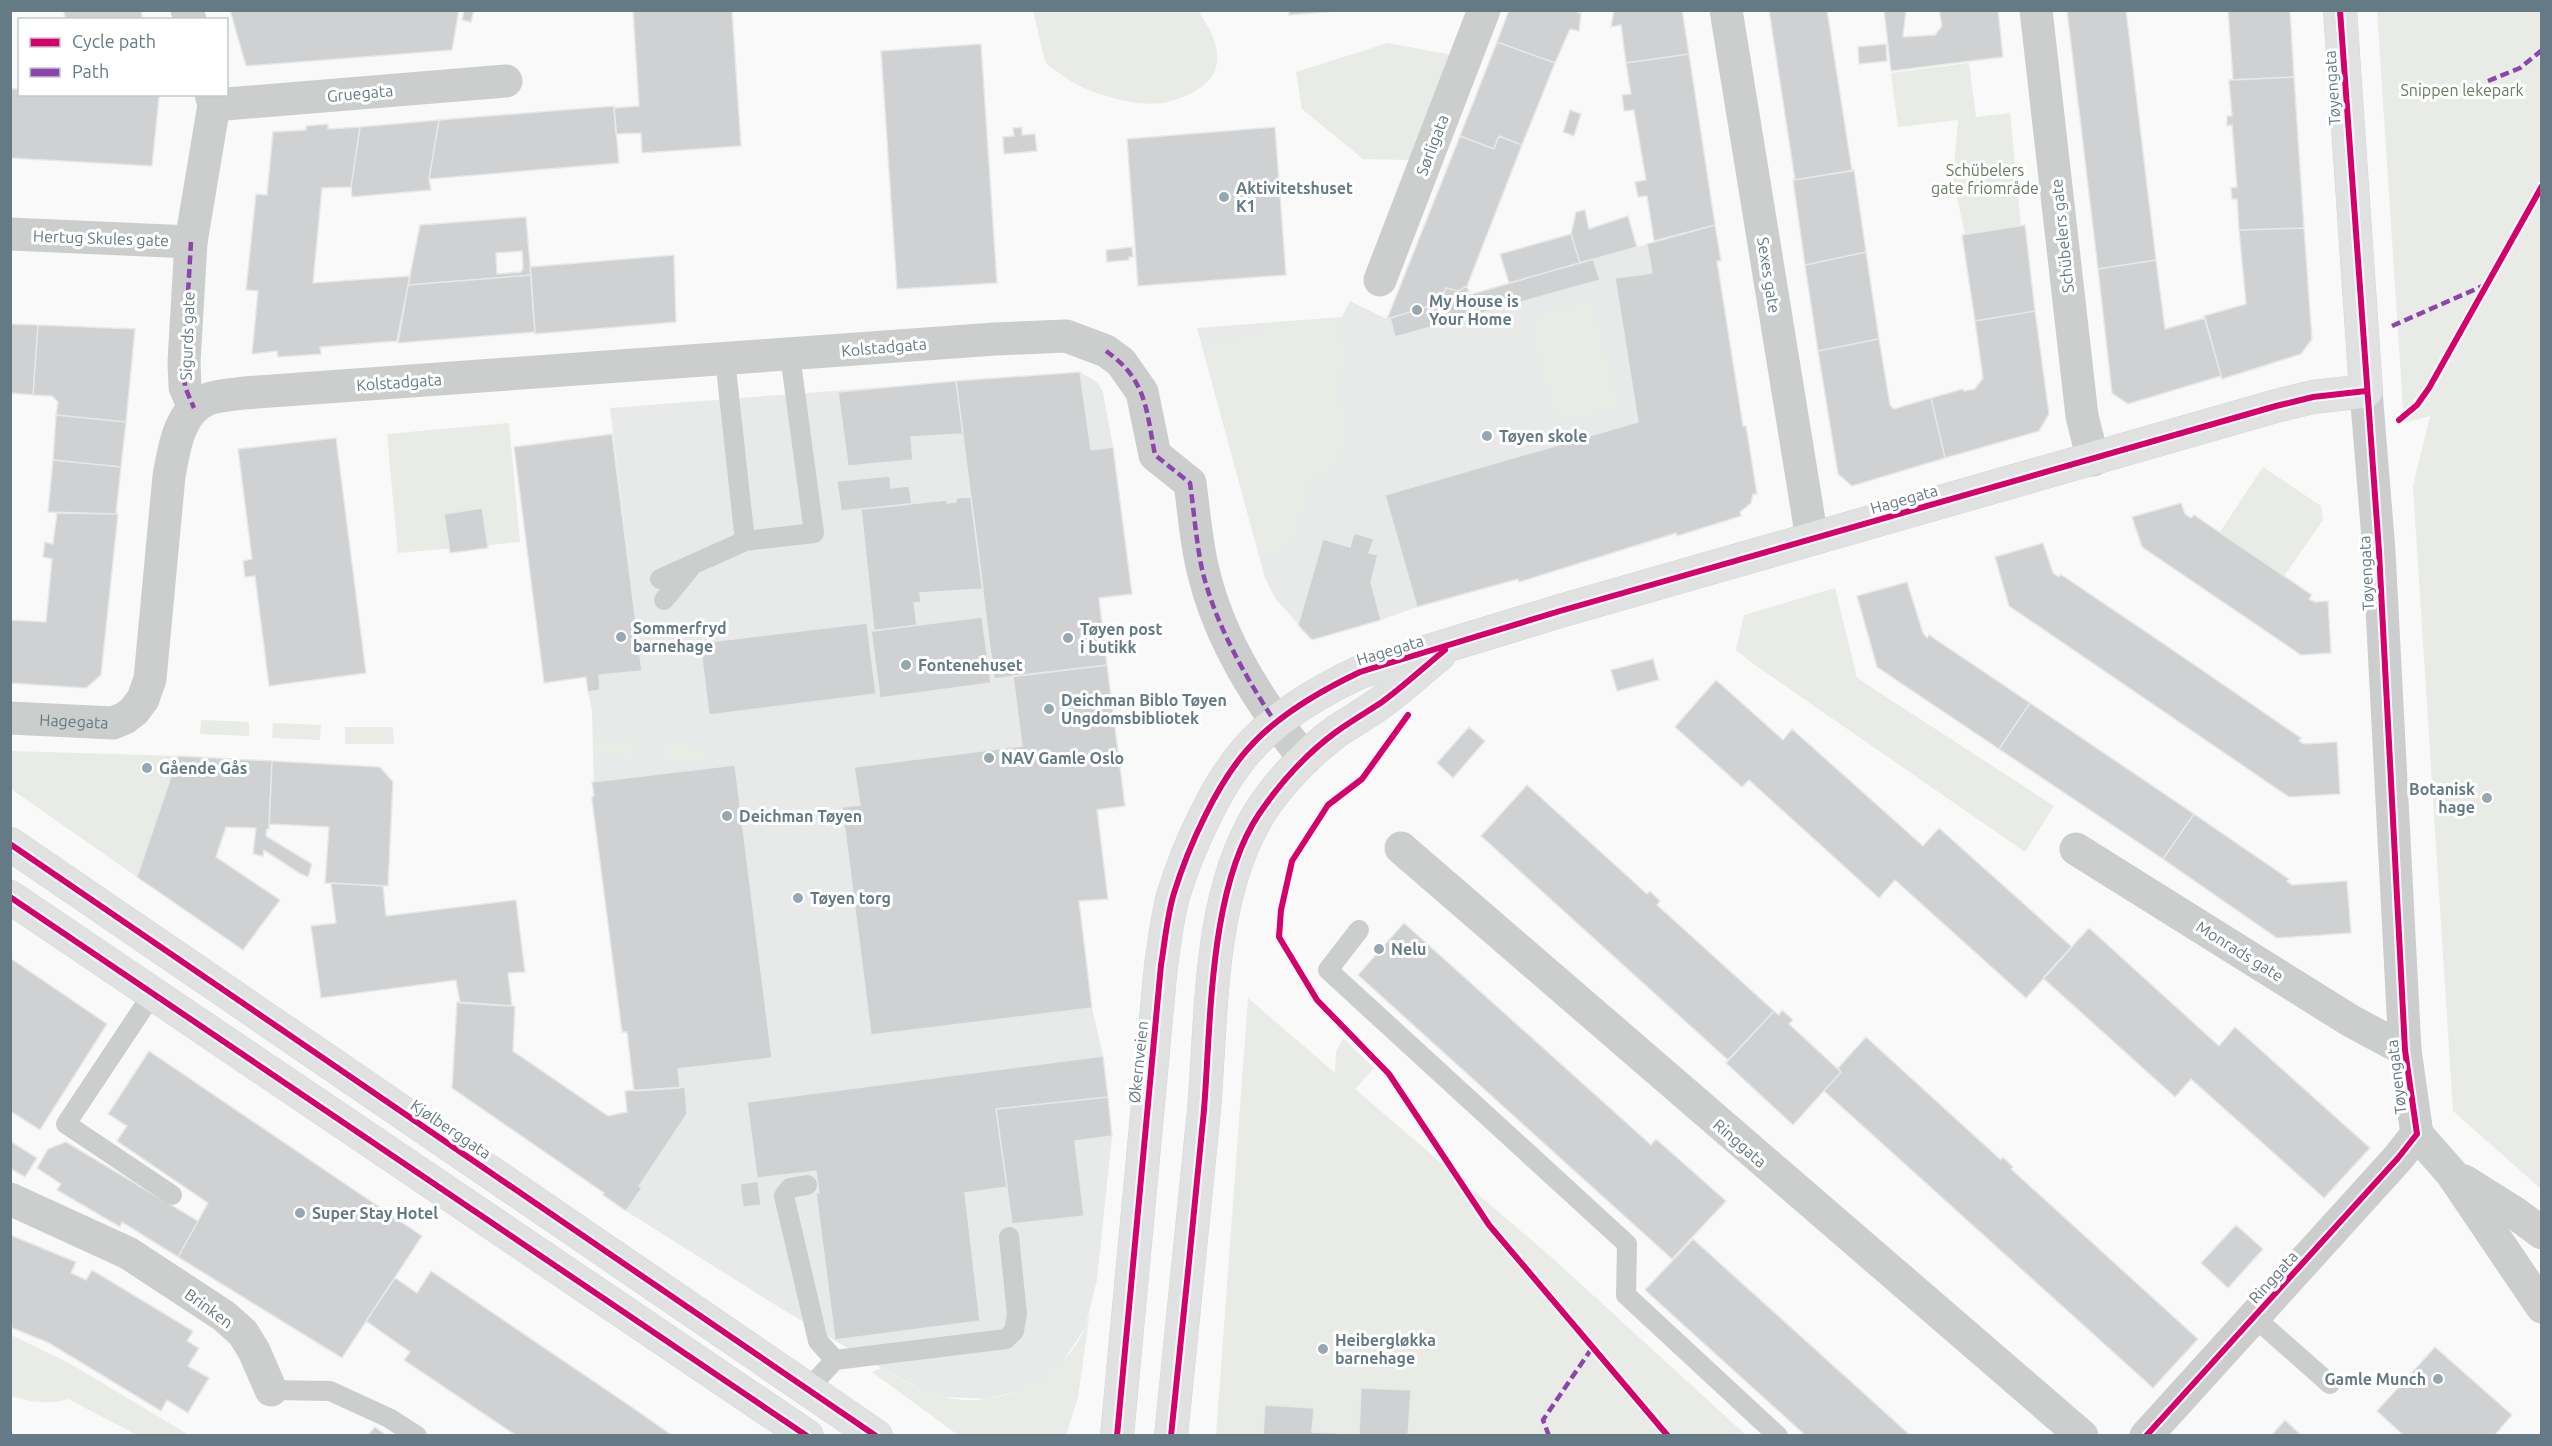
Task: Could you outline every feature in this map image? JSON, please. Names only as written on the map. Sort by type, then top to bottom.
[{"type":"main road","name":"Tøyengata","points":[[2340,10],[2366,391]]},
{"type":"main road","name":"Hagegata","points":[[1275,722],[1342,680],[1360,672],[1812,539],[2313,397],[2366,391]]},
{"type":"main road","name":"Hagegata","points":[[1305,759],[1335,733],[1382,701],[1452,645]]},
{"type":"main road","name":"Økernveien","points":[[1117,1436],[1161,965],[1174,894],[1194,840],[1219,791],[1246,750],[1275,722]]},
{"type":"main road","points":[[1171,1436],[1203,1121],[1210,1017],[1223,907],[1235,862],[1258,817],[1282,784],[1305,759]]},
{"type":"main road","name":"Kjølberggata","points":[[10,844],[876,1436]]},
{"type":"main road","points":[[10,897],[807,1436]]},
{"type":"street","name":"Sørligata","points":[[1380,280],[1484,10]]},
{"type":"street","name":"Sexes gate","points":[[1726,10],[1812,539]]},
{"type":"street","name":"Schübelers gate","points":[[2036,10],[2082,416],[2093,460]]},
{"type":"street","name":"Gruegata","points":[[212,100],[506,81]]},
{"type":"street","name":"Sigurds gate","points":[[194,408],[184,387],[191,242],[212,100]]},
{"type":"street","name":"Hertug Skules gate","points":[[10,234],[191,242]]},
{"type":"street","name":"Kolstadgata","points":[[194,408],[205,400],[244,393],[995,339],[1066,336],[1106,351],[1121,362],[1142,392],[1155,455],[1190,483],[1203,570],[1215,606],[1244,672],[1275,722],[1305,759]]},
{"type":"street","name":"Tøyengata","points":[[2366,391],[2379,551],[2405,1050],[2417,1134],[2452,1174],[2541,1307]]},
{"type":"street","name":"Hagegata","points":[[10,718],[113,723],[134,711],[147,689],[152,668],[171,464],[181,427],[194,408]]},
{"type":"street","name":"Ringgata","points":[[1401,848],[2082,1436]]},
{"type":"street","name":"Monrads gate","points":[[2076,849],[2351,1021],[2405,1050]]},
{"type":"street","name":"Ringgata","points":[[2146,1436],[2398,1158],[2417,1134]]},
{"type":"street","points":[[2452,1174],[2515,1213],[2541,1233]]},
{"type":"street","name":"Brinken","points":[[10,1199],[128,1253],[224,1316],[243,1333],[254,1351],[271,1390]]},
{"type":"lane","points":[[660,579],[745,541],[814,533],[790,355]]},
{"type":"lane","points":[[725,359],[745,541]]},
{"type":"lane","points":[[664,600],[694,562]]},
{"type":"lane","points":[[1359,930],[1328,970],[1627,1244],[1626,1295],[1778,1436]]},
{"type":"lane","points":[[153,993],[66,1124],[172,1195]]},
{"type":"lane","points":[[807,1185],[789,1188],[784,1196],[818,1341],[836,1360]]},
{"type":"lane","points":[[808,1389],[836,1360],[1006,1339],[1014,1331],[1017,1314],[1009,1237]]},
{"type":"lane","points":[[2254,1317],[2330,1383]]},
{"type":"lane","name":"Brinken","points":[[271,1390],[330,1391],[381,1413],[417,1436]]},
{"type":"shaded area","name":"Tøyen skole","points":[[1715,225],[1721,261],[1717,262],[1743,426],[1746,426],[1757,494],[1753,494],[1751,503],[1740,512],[1741,516],[1578,562],[1578,564],[1519,582],[1517,579],[1417,607],[1312,640],[1275,598],[1265,578],[1197,328],[1342,317],[1350,301],[1387,319],[1467,286],[1470,294]]},
{"type":"shaded area","points":[[1080,372],[1097,382],[1103,392],[1113,447],[1132,594],[1099,599],[1125,806],[1098,810],[1108,899],[1079,902],[1092,1008],[1103,1056],[1112,1136],[1097,1280],[1085,1328],[1062,1363],[1040,1381],[1019,1391],[988,1399],[946,1397],[926,1392],[881,1368],[626,1211],[641,1188],[639,1186],[634,1091],[627,1033],[622,1032],[592,796],[594,796],[592,711],[588,692],[600,690],[599,675],[642,671],[610,408]]},
{"type":"green space","points":[[1033,11],[1198,11],[1215,42],[1216,67],[1210,78],[1200,88],[1186,96],[1167,102],[1155,104],[1112,98],[1072,82],[1048,65]]},
{"type":"green space","name":"Botanisk hage","points":[[2377,11],[2541,11],[2541,1189],[2453,1111],[2413,486],[2430,416],[2404,423]]},
{"type":"green space","points":[[1388,43],[1452,55],[1410,160],[1363,159],[1302,109],[1296,72]]},
{"type":"green space","name":"Schübelers gate friområde","points":[[1969,63],[1976,117],[2010,113],[2021,225],[1965,234],[1953,179],[1958,120],[1898,127],[1891,73]]},
{"type":"green space","points":[[1591,301],[1620,407],[1557,424],[1528,318]]},
{"type":"green space","points":[[1338,318],[1346,362],[1336,393],[1347,427],[1344,446],[1324,476],[1313,473],[1296,535],[1289,549],[1260,555],[1203,347],[1266,329],[1265,324]]},
{"type":"green space","points":[[509,423],[520,542],[398,553],[387,434]]},
{"type":"green space","points":[[2263,467],[2321,506],[2323,520],[2284,576],[2220,532]]},
{"type":"green space","points":[[1835,588],[1857,678],[2054,806],[2025,852],[1736,650],[1744,615]]},
{"type":"green space","points":[[201,720],[249,722],[249,736],[200,734]]},
{"type":"green space","points":[[273,723],[321,725],[320,740],[272,738]]},
{"type":"green space","points":[[345,727],[393,727],[394,744],[345,744]]},
{"type":"green space","points":[[594,740],[639,744],[638,760],[593,756]]},
{"type":"green space","points":[[664,744],[711,747],[710,763],[663,759]]},
{"type":"green space","points":[[11,751],[178,756],[137,877],[11,789]]},
{"type":"green space","points":[[1248,998],[1335,1073],[1336,1052],[1343,1038],[1374,1068],[1355,1089],[1550,1256],[1746,1435],[1216,1436]]},
{"type":"green space","points":[[1092,1296],[1078,1398],[1066,1435],[958,1435],[872,1372],[881,1368],[919,1389],[944,1397],[965,1400],[1007,1395],[1045,1377],[1075,1347],[1085,1328]]},
{"type":"green space","points":[[11,1335],[69,1363],[189,1435],[137,1435],[68,1399],[40,1402],[11,1396]]},
{"type":"building","points":[[63,10],[141,10],[143,18],[65,18]]},
{"type":"building","points":[[230,10],[459,10],[452,50],[246,66]]},
{"type":"building","points":[[464,10],[474,10],[471,22],[462,20]]},
{"type":"building","points":[[633,10],[732,10],[741,146],[642,153],[641,133],[616,134],[614,108],[639,106]]},
{"type":"building","points":[[1289,10],[1349,10],[1289,15]]},
{"type":"building","points":[[1509,10],[1578,10],[1578,13],[1581,13],[1579,31],[1570,29],[1555,63],[1497,42]]},
{"type":"building","points":[[1614,10],[1682,10],[1689,54],[1626,63],[1621,25],[1611,27]]},
{"type":"building","points":[[1769,10],[1827,10],[1852,171],[1795,180]]},
{"type":"building","points":[[1884,10],[1906,10],[1903,37],[1935,35],[1942,26],[1939,10],[1998,10],[2003,57],[1891,71]]},
{"type":"building","points":[[2067,10],[2126,10],[2156,260],[2098,269]]},
{"type":"building","points":[[2228,10],[2290,10],[2294,77],[2233,80]]},
{"type":"building","points":[[1497,42],[1555,63],[1522,145],[1499,136],[1494,149],[1460,136]]},
{"type":"building","points":[[981,44],[997,283],[897,289],[881,51]]},
{"type":"building","points":[[1886,44],[1887,61],[1859,64],[1858,47]]},
{"type":"building","points":[[1689,54],[1715,225],[1654,241],[1647,196],[1638,197],[1635,182],[1646,180],[1634,110],[1624,111],[1622,95],[1631,94],[1626,63]]},
{"type":"building","points":[[2294,77],[2304,228],[2239,230],[2237,199],[2232,199],[2231,188],[2237,187],[2232,125],[2227,126],[2227,116],[2232,116],[2229,80]]},
{"type":"building","points":[[10,89],[18,89],[18,96],[159,97],[152,166],[10,158]]},
{"type":"building","points":[[614,106],[619,163],[429,179],[439,120]]},
{"type":"building","points":[[1570,110],[1581,114],[1574,136],[1563,132]]},
{"type":"building","points":[[439,120],[429,179],[431,190],[352,197],[351,187],[360,127]]},
{"type":"building","points":[[328,124],[328,129],[360,127],[351,187],[322,188],[313,283],[410,276],[397,341],[320,347],[321,354],[278,357],[277,351],[252,354],[258,291],[246,290],[256,194],[267,195],[273,132],[306,130],[306,126]]},
{"type":"building","points":[[1022,127],[1022,135],[1035,134],[1037,151],[1004,154],[1003,137],[1014,136],[1013,128]]},
{"type":"building","points":[[1275,127],[1286,275],[1138,286],[1127,139]]},
{"type":"building","points":[[1460,136],[1494,149],[1499,136],[1522,145],[1467,286],[1458,291],[1446,288],[1440,303],[1387,319]]},
{"type":"building","points":[[1854,170],[1866,252],[1805,265],[1793,180]]},
{"type":"building","points":[[1585,210],[1589,229],[1628,216],[1637,247],[1580,263],[1571,234],[1576,212]]},
{"type":"building","points":[[526,217],[531,275],[408,285],[420,225]],"holes":[[[522,251],[523,269],[521,272],[497,274],[496,253]]]},
{"type":"building","points":[[1715,225],[1721,261],[1717,261],[1743,426],[1746,426],[1757,494],[1753,494],[1751,503],[1740,512],[1741,516],[1677,536],[1676,533],[1519,582],[1518,579],[1417,607],[1385,495],[1638,422],[1615,278],[1652,273],[1647,244]]},
{"type":"building","points":[[2025,225],[2035,311],[1975,321],[1962,235]]},
{"type":"building","points":[[2304,228],[2312,339],[2301,354],[2222,379],[2204,316],[2246,304],[2239,230]]},
{"type":"building","points":[[1571,234],[1580,263],[1509,283],[1500,254]]},
{"type":"building","points":[[1132,247],[1133,257],[1129,257],[1129,260],[1107,262],[1106,250]]},
{"type":"building","points":[[1866,252],[1879,339],[1818,351],[1805,265]]},
{"type":"building","points":[[674,255],[676,322],[535,334],[530,267]]},
{"type":"building","points":[[1593,259],[1600,280],[1395,337],[1390,318],[1440,303],[1446,288],[1458,291],[1467,286],[1469,295]]},
{"type":"building","points":[[2156,260],[2165,329],[2205,318],[2221,376],[2128,404],[2112,393],[2098,269]]},
{"type":"building","points":[[531,275],[535,332],[398,343],[408,285]]},
{"type":"building","points":[[2035,311],[2049,414],[2039,431],[1945,458],[1931,398],[1963,389],[1964,391],[1975,389],[1983,378],[1975,321]]},
{"type":"building","points":[[10,324],[38,325],[33,395],[10,393]]},
{"type":"building","points":[[38,325],[135,329],[126,422],[56,415],[58,402],[52,396],[33,395]]},
{"type":"building","points":[[1879,339],[1890,405],[1894,409],[1931,398],[1945,458],[1852,486],[1838,474],[1818,351]]},
{"type":"building","points":[[1080,372],[1091,450],[1113,447],[1132,594],[1099,598],[1107,665],[994,679],[956,381]]},
{"type":"building","points":[[956,381],[963,434],[911,437],[913,460],[848,466],[838,392]]},
{"type":"building","points":[[56,415],[126,422],[121,467],[53,460]]},
{"type":"building","points":[[612,434],[642,671],[599,675],[600,690],[588,692],[586,677],[544,683],[514,447]]},
{"type":"building","points":[[336,438],[366,673],[269,686],[255,576],[245,577],[243,561],[252,559],[238,449]]},
{"type":"building","points":[[53,460],[121,467],[116,514],[48,512]]},
{"type":"building","points":[[890,476],[891,488],[909,486],[912,504],[841,511],[837,481]]},
{"type":"building","points":[[971,497],[983,589],[920,593],[921,602],[914,603],[917,625],[874,631],[861,509],[947,500],[947,503],[956,502],[956,498]]},
{"type":"building","points":[[2181,503],[2185,514],[2191,518],[2194,515],[2312,595],[2309,599],[2315,602],[2328,601],[2331,653],[2301,655],[2142,547],[2132,517]]},
{"type":"building","points":[[482,508],[488,548],[450,553],[444,514]]},
{"type":"building","points":[[57,513],[118,514],[101,675],[86,688],[10,683],[11,620],[46,622],[52,559],[43,557],[45,542],[53,544]]},
{"type":"building","points":[[1354,533],[1374,539],[1369,553],[1378,555],[1371,582],[1381,620],[1312,640],[1298,625],[1323,539],[1350,547]]},
{"type":"building","points":[[2043,543],[2053,573],[2059,577],[2060,574],[2158,640],[2301,738],[2299,741],[2304,744],[2337,742],[2340,794],[2289,797],[2009,606],[1995,557]]},
{"type":"building","points":[[1907,582],[1923,633],[1927,638],[1929,635],[2030,703],[1999,749],[1877,667],[1857,596]]},
{"type":"building","points":[[982,617],[991,683],[880,698],[871,631]]},
{"type":"building","points":[[867,623],[876,694],[709,715],[700,643]]},
{"type":"building","points":[[1653,659],[1659,680],[1617,691],[1611,670]]},
{"type":"building","points":[[1107,665],[1125,806],[1097,810],[1108,899],[1079,901],[1092,1008],[871,1035],[842,807],[860,805],[854,767],[1022,746],[1013,676]]},
{"type":"building","points":[[1716,680],[1783,740],[1792,729],[1923,846],[1939,828],[2072,947],[2026,998],[1895,880],[1879,898],[1749,780],[1742,787],[1675,727]]},
{"type":"building","points":[[2030,703],[2194,814],[2163,859],[1999,749]]},
{"type":"building","points":[[1469,727],[1485,741],[1453,778],[1437,763]]},
{"type":"building","points":[[178,756],[272,761],[269,829],[267,829],[266,836],[312,864],[308,877],[264,850],[263,856],[253,854],[256,828],[226,827],[216,857],[280,900],[243,950],[137,877]]},
{"type":"building","points":[[272,761],[380,767],[393,782],[388,886],[325,883],[329,827],[269,824]]},
{"type":"building","points":[[735,765],[772,1058],[678,1069],[680,1088],[634,1091],[627,1032],[622,1032],[592,800],[594,796],[592,782]]},
{"type":"building","points":[[1527,785],[1647,894],[1650,891],[1660,901],[1657,905],[1774,1011],[1728,1060],[1481,836]]},
{"type":"building","points":[[2194,814],[2289,879],[2287,881],[2292,885],[2347,881],[2351,933],[2277,938],[2163,859]]},
{"type":"building","points":[[331,883],[383,886],[386,916],[516,900],[525,972],[508,973],[512,1006],[460,1003],[456,980],[321,998],[311,926],[336,923]]},
{"type":"building","points":[[1404,923],[1651,1145],[1656,1139],[1726,1201],[1672,1259],[1358,975]]},
{"type":"building","points":[[2089,928],[2219,1046],[2235,1027],[2370,1148],[2324,1198],[2191,1079],[2175,1097],[2043,978]]},
{"type":"building","points":[[10,958],[107,1024],[40,1130],[10,1111]]},
{"type":"building","points":[[457,1002],[515,1006],[513,1051],[608,1116],[627,1112],[625,1091],[685,1087],[687,1114],[639,1186],[642,1188],[626,1211],[603,1195],[604,1193],[452,1088]]},
{"type":"building","points":[[1782,1010],[1793,1020],[1789,1024],[1841,1072],[1793,1125],[1726,1063],[1774,1011],[1779,1015]]},
{"type":"building","points":[[1866,1037],[2001,1160],[2003,1157],[2013,1167],[2011,1169],[2198,1339],[2153,1388],[1824,1091],[1841,1072],[1838,1068]]},
{"type":"building","points":[[149,1051],[422,1236],[342,1358],[178,1257],[208,1203],[117,1141],[127,1126],[108,1114]]},
{"type":"building","points":[[1103,1056],[1108,1097],[996,1109],[1007,1187],[965,1193],[980,1321],[835,1340],[816,1193],[819,1193],[816,1171],[757,1178],[747,1102]]},
{"type":"building","points":[[1108,1097],[1112,1136],[1075,1141],[1084,1216],[1012,1224],[996,1109]]},
{"type":"building","points":[[10,1141],[37,1158],[25,1177],[10,1168]]},
{"type":"building","points":[[66,1142],[198,1221],[178,1257],[122,1222],[120,1227],[57,1190],[61,1184],[37,1168],[48,1149]]},
{"type":"building","points":[[758,1181],[761,1205],[743,1207],[740,1184]]},
{"type":"building","points":[[2236,1225],[2263,1249],[2228,1288],[2201,1263]]},
{"type":"building","points":[[10,1235],[76,1262],[71,1273],[86,1280],[92,1270],[193,1331],[187,1341],[199,1348],[188,1366],[209,1378],[188,1413],[167,1400],[161,1411],[49,1343],[10,1327]]},
{"type":"building","points":[[1693,1239],[1911,1436],[1806,1436],[1645,1290]]},
{"type":"building","points":[[431,1271],[673,1436],[517,1436],[404,1360],[410,1352],[366,1321],[395,1278],[417,1293]]},
{"type":"building","name":"Gamle Munch","points":[[2435,1347],[2512,1415],[2494,1436],[2404,1436],[2377,1411]]},
{"type":"building","points":[[1361,1388],[1411,1390],[1408,1436],[1263,1436],[1265,1405],[1314,1408],[1312,1432],[1359,1434]]},
{"type":"building","points":[[2285,1420],[2302,1436],[2271,1436]]},
{"type":"building","points":[[375,1427],[387,1436],[367,1436]]},
{"type":"marked path","points":[[2488,81],[2520,68],[2542,50]]},
{"type":"marked path","points":[[191,242],[184,362],[185,387],[194,408]]},
{"type":"marked path","points":[[2392,326],[2485,285]]},
{"type":"marked path","points":[[1106,351],[1120,362],[1137,385],[1146,410],[1155,455],[1190,483],[1202,569],[1215,610],[1242,668],[1275,722]]},
{"type":"marked path","points":[[1549,1436],[1543,1420],[1592,1348]]},
{"type":"cycle path","points":[[2146,1436],[2398,1158],[2417,1134],[2405,1050],[2379,551],[2340,10]]},
{"type":"cycle path","points":[[2399,420],[2417,405],[2429,388],[2542,186]]},
{"type":"cycle path","points":[[1117,1436],[1161,965],[1170,911],[1187,857],[1214,799],[1236,764],[1271,726],[1314,696],[1360,672],[1560,611],[2276,406],[2313,397],[2366,391]]},
{"type":"cycle path","points":[[1171,1436],[1204,1110],[1215,957],[1230,879],[1243,844],[1259,814],[1294,770],[1325,741],[1390,696],[1445,650]]},
{"type":"cycle path","points":[[1408,715],[1362,779],[1328,805],[1292,861],[1281,910],[1279,937],[1317,1000],[1389,1074],[1489,1225],[1668,1436]]},
{"type":"cycle path","points":[[10,844],[876,1436]]},
{"type":"cycle path","points":[[10,897],[807,1436]]},
{"type":"place","name":"Aktivitetshuset K1","points":[[1224,197]]},
{"type":"place","name":"My House is Your Home","points":[[1417,310]]},
{"type":"place","name":"Tøyen skole","points":[[1487,436]]},
{"type":"place","name":"Sommerfryd barnehage","points":[[621,637]]},
{"type":"place","name":"Tøyen post i butikk","points":[[1068,638]]},
{"type":"place","name":"Fontenehuset","points":[[906,665]]},
{"type":"place","name":"Deichman Biblo Tøyen Ungdomsbibliotek","points":[[1049,709]]},
{"type":"place","name":"NAV Gamle Oslo","points":[[989,758]]},
{"type":"place","name":"Gående Gås","points":[[147,768]]},
{"type":"place","name":"Botanisk hage","points":[[2487,798]]},
{"type":"place","name":"Deichman Tøyen","points":[[727,816]]},
{"type":"place","name":"Tøyen torg","points":[[798,898]]},
{"type":"place","name":"Nelu","points":[[1379,949]]},
{"type":"place","name":"Super Stay Hotel","points":[[300,1213]]},
{"type":"place","name":"Heibergløkka barnehage","points":[[1323,1349]]},
{"type":"place","name":"Gamle Munch","points":[[2438,1379]]},
{"type":"park label","name":"Snippen lekepark","points":[[2462,90]]}]
